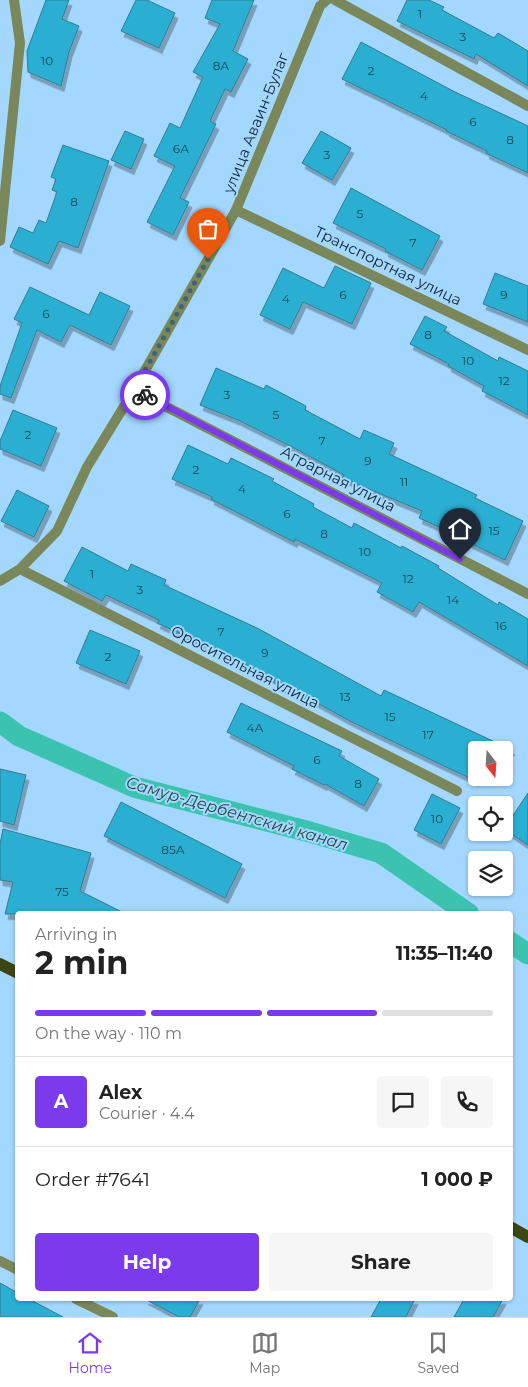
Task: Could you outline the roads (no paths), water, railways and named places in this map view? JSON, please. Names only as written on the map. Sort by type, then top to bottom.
[{"type":"main road","points":[[0,964],[15,971]]},
{"type":"main road","points":[[513,1229],[528,1237]]},
{"type":"street","points":[[0,241],[20,43],[14,0]]},
{"type":"street","name":"улица Аваин-Булаг","points":[[0,581],[20,569],[57,531],[87,467],[134,390],[236,210],[320,6],[327,0]]},
{"type":"street","points":[[335,0],[528,106]]},
{"type":"street","name":"Транспортная улица","points":[[236,210],[528,350]]},
{"type":"street","name":"Аграрная улица","points":[[134,390],[528,594]]},
{"type":"street","name":"Оросительная улица","points":[[20,569],[457,791]]},
{"type":"street","points":[[0,1261],[15,1268]]},
{"type":"street","points":[[80,1301],[113,1317]]},
{"type":"waterway","name":"Самур-Дербентский канал","points":[[0,722],[19,736],[134,787],[310,832],[381,853],[465,911]]},
{"type":"waterway","name":"Самур-Дербентский канал","points":[[513,944],[528,954]]}]
